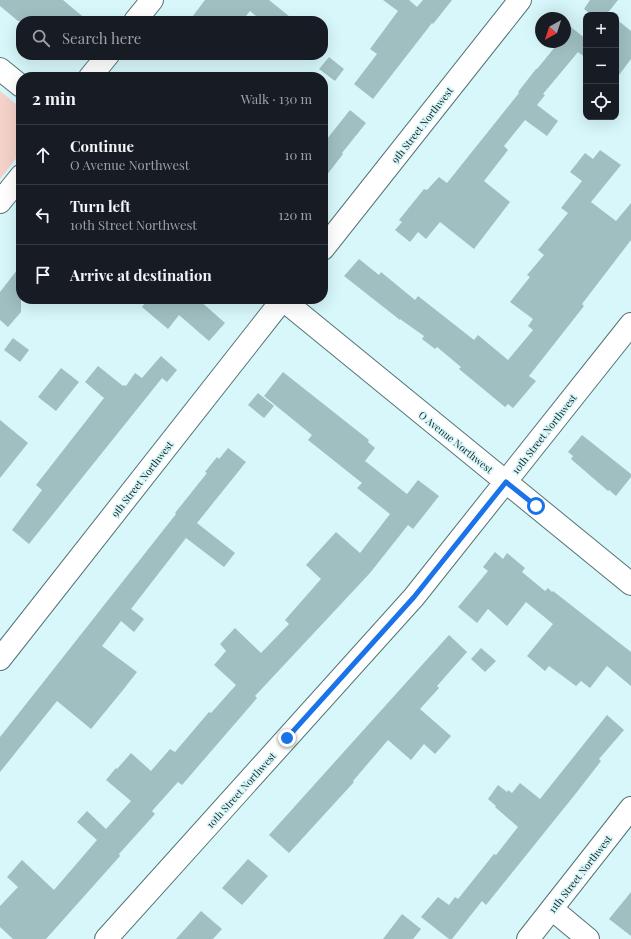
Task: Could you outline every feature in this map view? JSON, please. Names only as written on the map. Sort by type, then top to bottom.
[{"type":"street","points":[[139,16],[152,0]]},
{"type":"street","name":"9th Street Northwest","points":[[328,243],[520,0]]},
{"type":"street","points":[[94,72],[104,60]]},
{"type":"street","points":[[0,69],[16,82]]},
{"type":"street","points":[[0,202],[16,182]]},
{"type":"street","name":"9th Street Northwest","points":[[0,659],[279,304]]},
{"type":"street","name":"O Avenue Northwest","points":[[289,304],[631,584]]},
{"type":"street","name":"10th Street Northwest","points":[[106,939],[414,597],[631,324]]},
{"type":"street","name":"11th Street Northwest","points":[[528,939],[631,808]]},
{"type":"street","points":[[552,909],[588,939]]},
{"type":"shaded area","points":[[0,91],[16,104],[16,158],[0,179]]},
{"type":"building","points":[[0,0],[63,0],[82,16],[16,16],[16,19],[0,6]]},
{"type":"building","points":[[205,0],[269,0],[289,16],[256,16],[250,11],[246,16],[193,16]]},
{"type":"building","points":[[383,0],[409,0],[417,7],[423,0],[452,0],[433,24],[432,23],[373,99],[354,84],[377,54],[370,49],[398,11]]},
{"type":"building","points":[[590,0],[618,0],[608,12],[588,12],[584,9]]},
{"type":"building","points":[[619,21],[631,31],[631,59],[619,75]]},
{"type":"building","points":[[571,27],[583,37],[583,56],[578,52],[543,94],[545,95],[537,105],[558,121],[547,136],[525,120],[504,146],[508,150],[484,181],[510,202],[474,249],[440,222],[426,239],[418,232],[410,242],[395,230],[402,222],[399,220],[424,189],[427,190],[439,177],[447,183],[554,48],[571,48]]},
{"type":"building","points":[[329,57],[344,69],[335,81],[328,76],[328,72],[323,72],[319,69]]},
{"type":"building","points":[[350,110],[366,123],[328,174],[328,138]]},
{"type":"building","points":[[600,150],[621,165],[591,202],[616,221],[631,203],[631,240],[582,304],[584,306],[529,376],[536,381],[513,408],[508,404],[505,407],[459,369],[461,367],[437,347],[435,349],[422,339],[424,336],[400,320],[344,276],[359,259],[379,275],[381,272],[415,300],[418,296],[474,340],[478,335],[508,360],[533,330],[528,326],[533,319],[510,302],[530,277],[527,275],[544,255],[538,250],[568,213],[561,208],[582,181],[570,172],[585,153],[593,159]]},
{"type":"building","points":[[16,271],[16,304],[21,304],[21,312],[8,327],[0,320],[0,292]]},
{"type":"building","points":[[144,304],[204,304],[225,323],[209,341],[179,315],[168,329],[142,307]]},
{"type":"building","points":[[13,338],[29,350],[20,362],[4,350]]},
{"type":"building","points":[[161,356],[177,370],[167,382],[162,378],[29,544],[12,530],[42,490],[36,485],[104,398],[85,382],[98,366],[123,386],[126,386],[135,373],[142,378]]},
{"type":"building","points":[[61,368],[79,382],[56,411],[38,397]]},
{"type":"building","points":[[283,372],[369,440],[368,442],[375,448],[365,461],[407,494],[418,480],[439,496],[413,529],[408,525],[370,573],[255,696],[257,698],[182,785],[178,782],[152,811],[155,814],[119,854],[120,856],[46,939],[13,939],[0,927],[0,906],[18,887],[7,877],[22,860],[54,890],[97,840],[77,822],[87,811],[106,829],[131,801],[106,780],[116,768],[117,769],[131,753],[151,771],[170,749],[175,752],[209,712],[211,713],[236,685],[214,665],[226,651],[220,644],[235,628],[261,653],[289,624],[285,620],[321,579],[306,565],[336,532],[360,553],[390,514],[357,488],[362,483],[308,440],[312,435],[264,396]]},
{"type":"building","points":[[258,393],[274,406],[264,418],[248,405]]},
{"type":"building","points":[[0,420],[28,443],[0,478]]},
{"type":"building","points":[[582,435],[631,474],[631,477],[616,496],[609,490],[608,491],[571,459],[573,456],[568,452]]},
{"type":"building","points":[[228,448],[246,462],[197,523],[235,553],[224,567],[186,538],[131,609],[144,619],[134,632],[121,621],[102,646],[137,672],[123,690],[91,729],[57,701],[0,772],[0,737],[176,514],[175,513],[207,473],[205,472],[217,457],[219,459]]},
{"type":"building","points":[[495,552],[503,559],[507,553],[525,568],[522,572],[545,591],[548,588],[552,592],[553,591],[631,652],[631,686],[607,666],[590,688],[581,681],[576,686],[549,666],[545,671],[527,656],[553,624],[526,602],[507,626],[488,609],[477,623],[458,607],[488,571],[483,567]]},
{"type":"building","points":[[449,635],[467,652],[437,686],[439,688],[420,709],[451,736],[435,754],[424,744],[411,760],[388,740],[353,781],[354,782],[289,853],[269,835]]},
{"type":"building","points":[[481,648],[496,661],[485,672],[471,659]]},
{"type":"building","points":[[607,715],[624,730],[599,759],[601,761],[486,905],[482,901],[452,939],[449,939],[421,917],[438,897],[449,905],[455,897],[458,899],[518,827],[488,799],[498,785],[507,792],[508,790],[512,793],[520,783],[540,799]]},
{"type":"building","points":[[248,859],[268,876],[242,905],[222,888]]},
{"type":"building","points":[[631,892],[631,936],[609,919]]},
{"type":"building","points":[[201,911],[222,929],[213,939],[176,939]]},
{"type":"building","points":[[402,914],[421,929],[413,939],[383,939]]},
{"type":"route","points":[[287,738],[414,597],[506,482],[536,506]]}]
